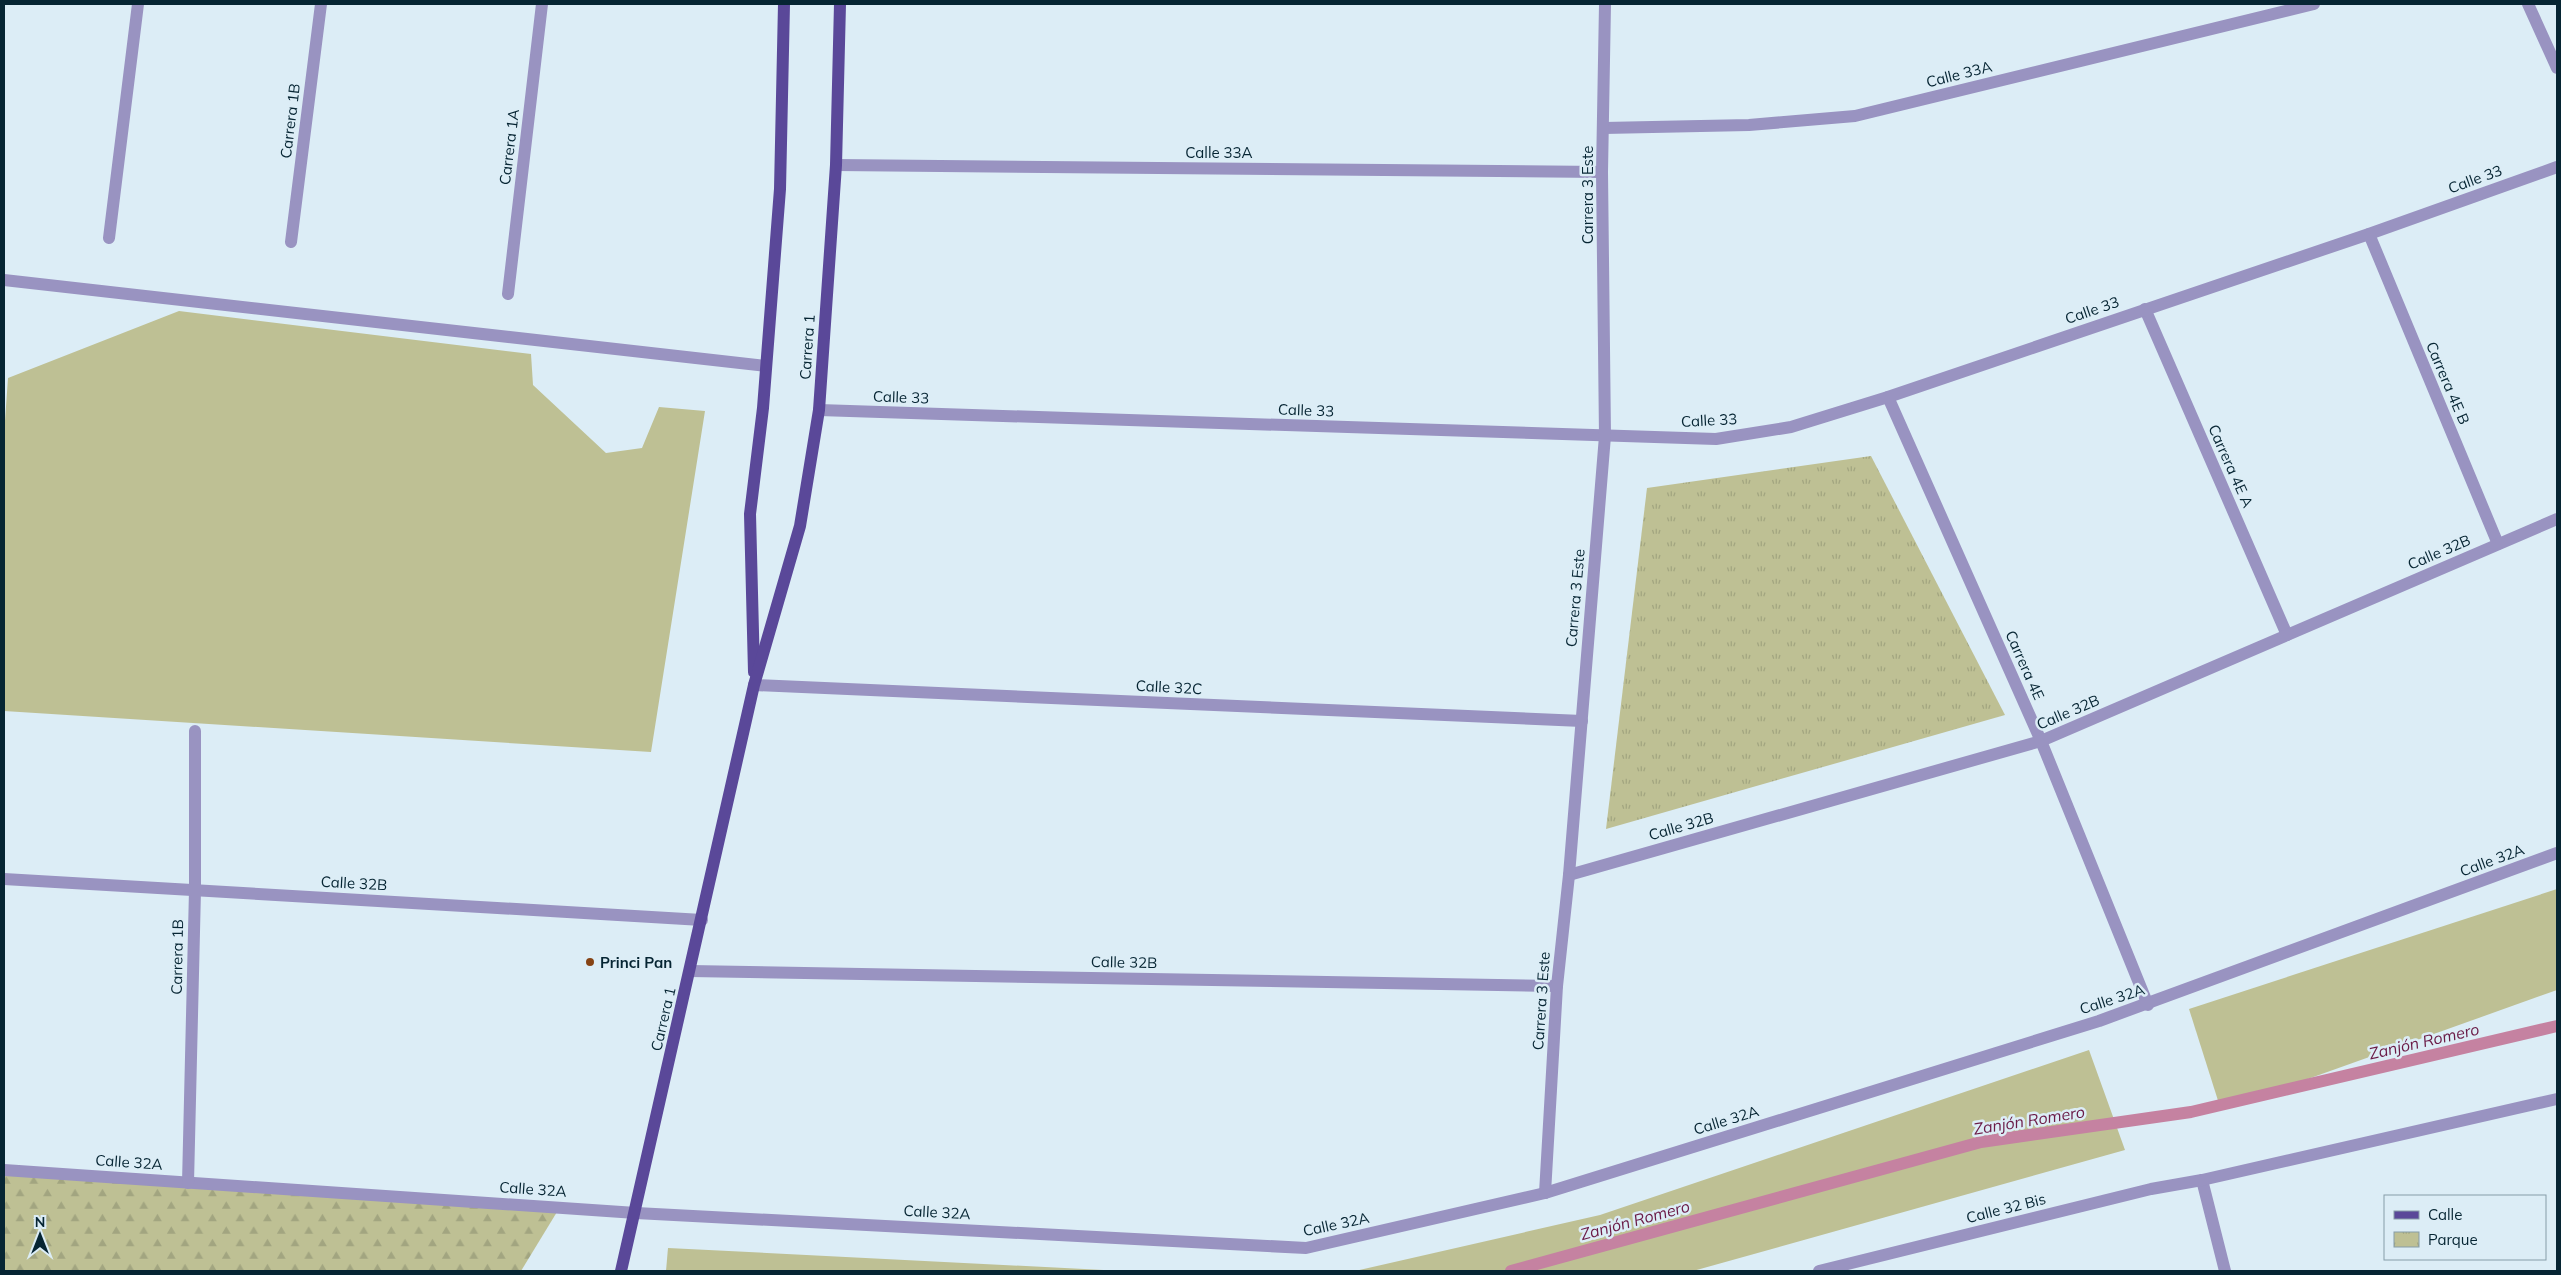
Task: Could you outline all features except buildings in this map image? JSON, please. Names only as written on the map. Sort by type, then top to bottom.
[{"type":"main road","name":"Carrera 1","points":[[754,685],[750,514],[766,366],[780,189],[784,4]]},
{"type":"main road","name":"Carrera 1","points":[[621,1271],[754,685],[800,526],[819,410],[836,165],[840,4]]},
{"type":"street","points":[[109,238],[138,4]]},
{"type":"street","name":"Carrera 1B","points":[[291,242],[320,4]]},
{"type":"street","name":"Carrera 1A","points":[[508,294],[542,4]]},
{"type":"street","name":"Carrera 3 Este","points":[[1544,1193],[1557,986],[1569,875],[1604,436],[1602,172],[1606,4]]},
{"type":"street","name":"Calle 33A","points":[[1604,128],[1748,125],[1855,116],[2314,4]]},
{"type":"street","points":[[2528,4],[2557,68]]},
{"type":"street","name":"Calle 33A","points":[[836,165],[1602,172]]},
{"type":"street","name":"Calle 33","points":[[819,410],[1716,439],[1791,427],[1888,397],[2369,234],[2557,166]]},
{"type":"street","name":"Carrera 4E B","points":[[2369,234],[2498,544]]},
{"type":"street","points":[[4,280],[766,366]]},
{"type":"street","name":"Carrera 4E A","points":[[2145,309],[2287,635]]},
{"type":"street","name":"Carrera 4E","points":[[1888,397],[2041,741],[2148,1005]]},
{"type":"street","name":"Calle 32B","points":[[1569,875],[2041,741],[2557,519]]},
{"type":"street","name":"Calle 32C","points":[[754,685],[1582,722]]},
{"type":"street","name":"Carrera 1B","points":[[188,1183],[195,890],[195,731]]},
{"type":"street","name":"Calle 32A","points":[[4,1170],[635,1214],[1306,1248],[1544,1193],[2148,1005],[2557,853]]},
{"type":"street","name":"Calle 32B","points":[[4,879],[702,920]]},
{"type":"street","name":"Calle 32B","points":[[690,971],[1557,986]]},
{"type":"street","name":"Calle 32 Bis","points":[[1819,1271],[2151,1189],[2202,1180],[2557,1099]]},
{"type":"street","points":[[2202,1180],[2225,1271]]},
{"type":"green space","points":[[179,311],[531,354],[533,385],[606,453],[642,448],[659,407],[705,411],[651,752],[4,711],[4,435],[8,378]]},
{"type":"green space","points":[[1871,456],[2005,715],[1606,829],[1647,488]]},
{"type":"green space","points":[[2557,889],[2557,990],[2221,1110],[2189,1009]]},
{"type":"green space","points":[[2089,1050],[2125,1150],[1693,1271],[1355,1271],[1600,1215]]},
{"type":"green space","points":[[4,1170],[560,1207],[521,1271],[4,1271]]},
{"type":"green space","points":[[668,1248],[1123,1271],[666,1271]]},
{"type":"waterway","name":"Zanjón Romero","points":[[1511,1271],[1981,1142],[2191,1112],[2557,1026]]},
{"type":"place","name":"Princi Pan","points":[[590,962]]}]
